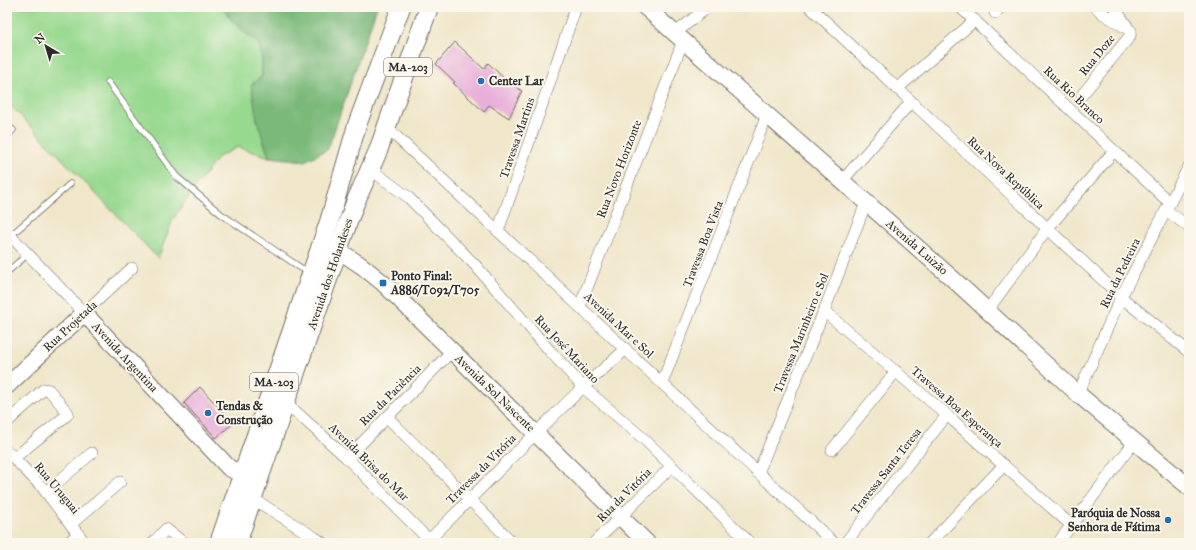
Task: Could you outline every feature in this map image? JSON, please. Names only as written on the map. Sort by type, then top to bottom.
[{"type":"main road","name":"Avenida dos Holandeses","points":[[219,543],[338,194],[357,125],[401,7]]},
{"type":"main road","name":"Avenida dos Holandeses","points":[[237,543],[338,250],[355,203],[386,127],[429,7]]},
{"type":"street","name":"Travessa Martins","points":[[498,231],[576,7]]},
{"type":"street","name":"Avenida Luizão","points":[[645,7],[678,38],[866,202],[1078,394],[1189,487]]},
{"type":"street","points":[[678,38],[708,7]]},
{"type":"street","name":"Rua Nova República","points":[[810,7],[1121,297],[1189,352]]},
{"type":"street","name":"Rua Rio Branco","points":[[960,7],[1114,151],[1189,227]]},
{"type":"street","points":[[1114,7],[1131,31]]},
{"type":"street","points":[[1101,9],[1131,31]]},
{"type":"street","points":[[897,89],[975,20]]},
{"type":"street","name":"Rua Doze","points":[[1082,95],[1130,36],[1131,31]]},
{"type":"street","name":"Rua Novo Horizonte","points":[[580,306],[678,38]]},
{"type":"street","points":[[842,181],[911,102]]},
{"type":"street","name":"Travessa Boa Vista","points":[[662,383],[767,115]]},
{"type":"street","name":"Avenida Mar e Sol","points":[[386,127],[626,348],[834,543]]},
{"type":"street","points":[[986,311],[1047,229],[1114,151]]},
{"type":"street","name":"Rua da Pedreira","points":[[1078,394],[1121,297],[1189,166]]},
{"type":"street","name":"Rua José Mariano","points":[[370,169],[408,197],[475,265],[583,387],[645,440],[749,543]]},
{"type":"street","name":"Travessa Marinheiro e Sol","points":[[758,473],[824,311],[866,202]]},
{"type":"street","name":"Avenida Argentina","points":[[9,234],[229,468],[235,471],[245,465]]},
{"type":"street","name":"Avenida Sol Nascente","points":[[338,250],[362,266],[383,283],[647,543]]},
{"type":"street","name":"Rua Projetada","points":[[7,386],[132,268]]},
{"type":"street","name":"Travessa Boa Esperança","points":[[824,311],[947,415],[1071,525]]},
{"type":"street","name":"Travessa da Vitória","points":[[429,542],[536,433],[626,348]]},
{"type":"street","name":"Rua da Paciência","points":[[347,458],[452,351]]},
{"type":"street","points":[[832,450],[896,371]]},
{"type":"street","points":[[7,422],[44,389],[49,390],[68,413],[67,416],[11,454]]},
{"type":"street","name":"Avenida Brisa do Mar","points":[[285,402],[347,458],[429,542]]},
{"type":"street","name":"Travessa Santa Teresa","points":[[845,543],[947,415]]},
{"type":"street","points":[[387,417],[513,543]]},
{"type":"street","points":[[1058,543],[1134,442]]},
{"type":"street","points":[[46,492],[92,453]]},
{"type":"street","name":"Rua Uruguai","points":[[11,454],[46,492],[85,543]]},
{"type":"street","name":"Rua da Vitória","points":[[594,543],[672,466]]},
{"type":"street","points":[[930,543],[1004,466]]},
{"type":"street","points":[[70,524],[120,482]]},
{"type":"street","points":[[252,498],[314,536],[322,543]]},
{"type":"street","points":[[153,543],[166,529],[184,543]]},
{"type":"street","points":[[68,543],[78,534]]},
{"type":"lane","points":[[108,82],[176,176],[210,206],[234,223],[301,268],[312,271]]},
{"type":"lane","points":[[7,136],[13,130]]},
{"type":"lane","points":[[9,234],[70,184]]},
{"type":"lane","points":[[7,272],[28,254]]},
{"type":"green space","points":[[7,7],[222,7],[235,24],[259,44],[262,57],[262,76],[257,120],[269,157],[238,147],[218,157],[173,219],[158,258],[7,102]]},
{"type":"green space","points":[[222,7],[377,7],[328,149],[305,161],[269,157],[257,120],[251,85],[262,76],[262,57],[259,44],[235,24]]},
{"type":"building","name":"Center Lar","points":[[455,42],[484,69],[488,63],[506,80],[522,91],[509,118],[489,105],[484,112],[453,83],[455,82],[436,64]]},
{"type":"building","name":"Tendas & Construção","points":[[200,387],[233,423],[216,438],[184,403]]},
{"type":"place","name":"Center Lar","points":[[481,81]]},
{"type":"place","name":"Ponto Final: A886/T092/T705","points":[[383,283]]},
{"type":"place","name":"Tendas & Construção","points":[[208,413]]},
{"type":"place","name":"Paróquia de Nossa Senhora de Fátima","points":[[1168,520]]}]
